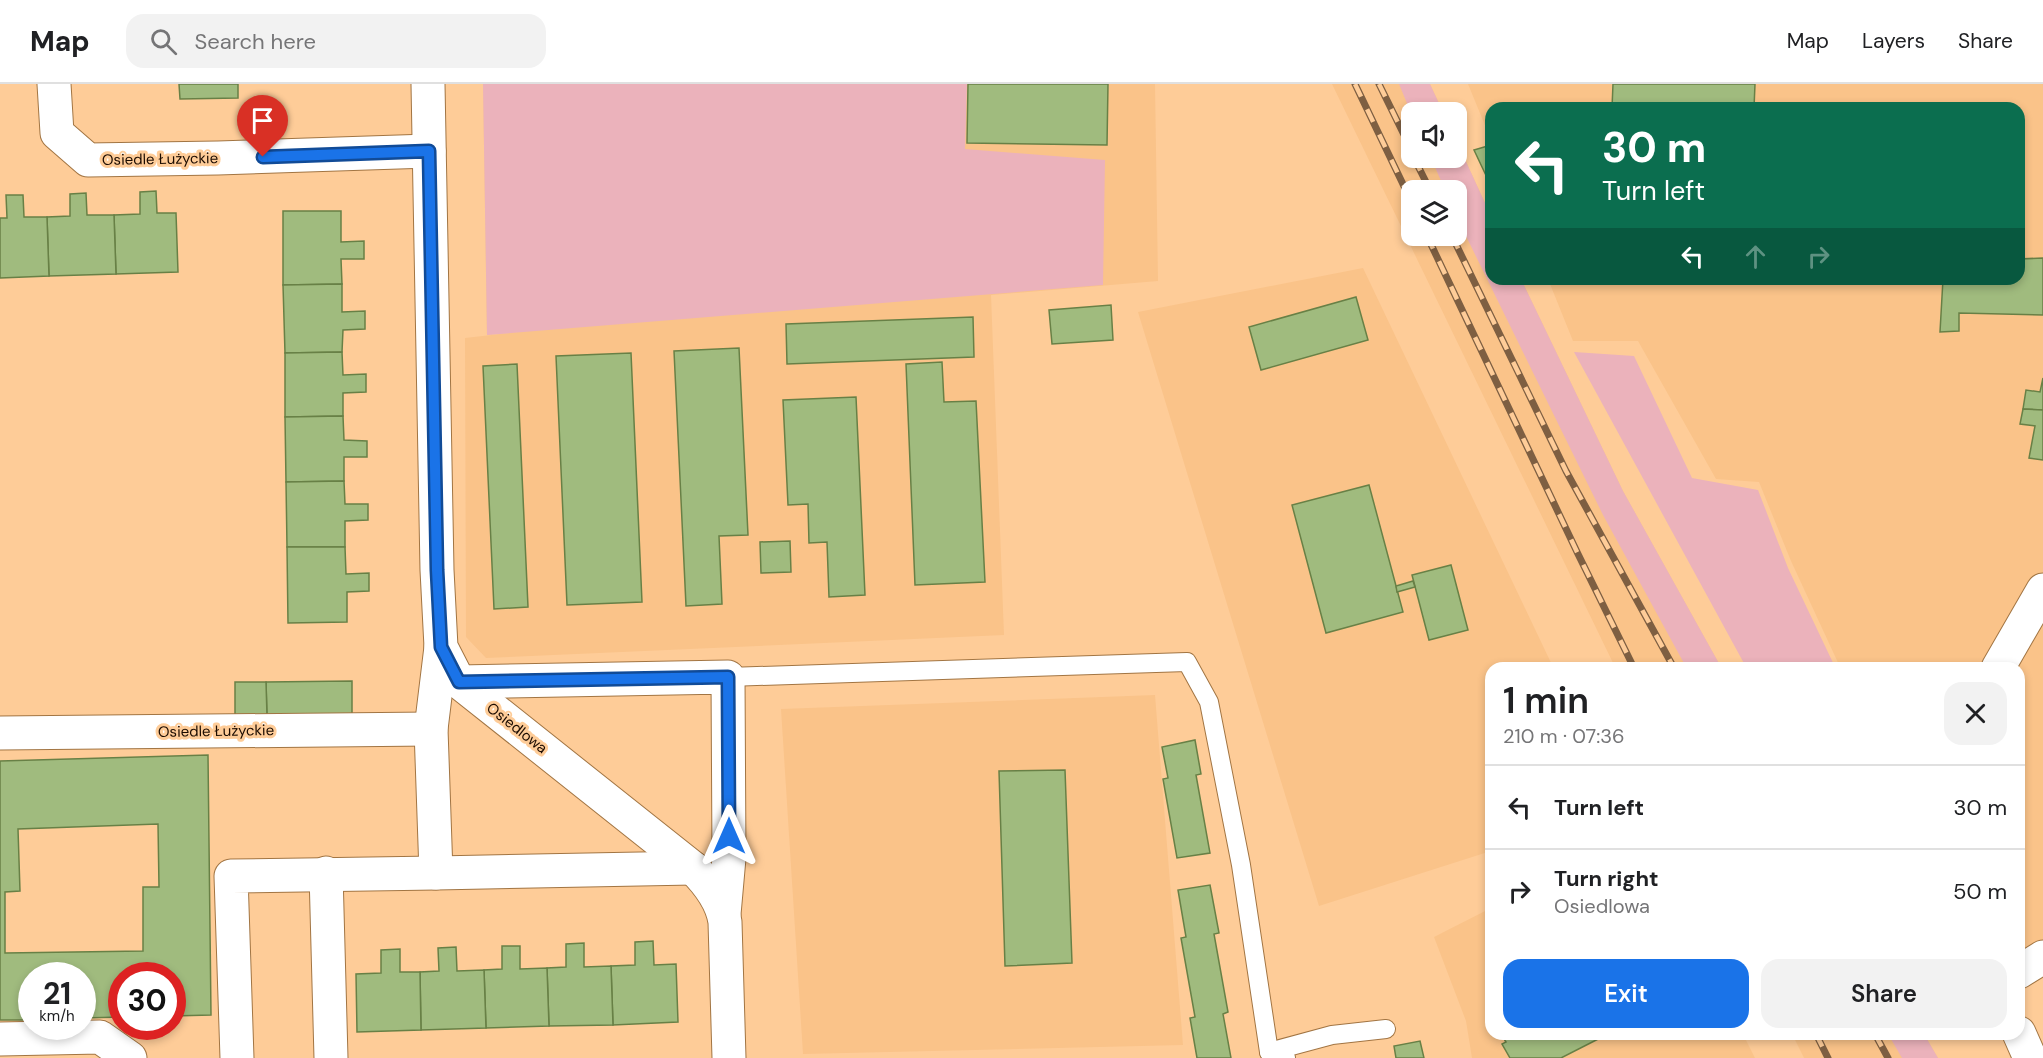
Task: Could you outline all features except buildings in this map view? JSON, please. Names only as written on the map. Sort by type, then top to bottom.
[{"type":"street","name":"Osiedle Łużyckie","points":[[54,84],[57,133],[88,160],[429,151]]},
{"type":"street","name":"Osiedlowa","points":[[428,84],[436,558],[441,647],[459,682],[693,868],[712,889],[724,914],[729,1058]]},
{"type":"street","points":[[2001,662],[2043,590]]},
{"type":"street","points":[[436,873],[431,729],[441,647]]},
{"type":"street","points":[[459,682],[728,677],[729,858],[724,914]]},
{"type":"street","name":"Osiedle Łużyckie","points":[[0,733],[431,729]]},
{"type":"street","points":[[237,1058],[231,876],[693,868]]},
{"type":"street","points":[[326,873],[331,1058]]},
{"type":"street","points":[[2025,968],[2043,957]]},
{"type":"street","points":[[0,1039],[100,1037],[130,1058]]},
{"type":"street","points":[[2022,1040],[2030,1058]]},
{"type":"lane","points":[[728,677],[1187,662],[1209,702],[1241,865],[1269,1052]]},
{"type":"lane","points":[[1269,1052],[1332,1035],[1386,1029]]},
{"type":"lane","points":[[1269,1052],[1286,1058]]},
{"type":"shaded area","points":[[483,84],[1155,84],[1158,281],[991,295],[1004,635],[486,658],[466,637],[465,338],[509,333],[487,335]]},
{"type":"shaded area","points":[[483,84],[967,84],[965,149],[1105,160],[1103,285],[487,335]]},
{"type":"shaded area","points":[[1332,84],[1430,84],[1438,102],[1401,102],[1401,168],[1467,168],[1467,164],[1485,203],[1485,285],[1524,285],[1623,491],[1718,662],[1613,662],[1411,246],[1467,246],[1467,180],[1401,180],[1401,226]]},
{"type":"shaded area","points":[[1399,84],[1430,84],[1438,102],[1406,102]]},
{"type":"shaded area","points":[[1468,84],[2043,84],[2043,946],[2025,955],[2025,662],[1838,662],[1791,561],[1759,482],[1716,479],[1638,341],[1573,341],[1550,285],[2025,285],[2025,102],[1485,102],[1485,125]]},
{"type":"shaded area","points":[[1467,164],[1485,203],[1485,275],[1467,238],[1467,180],[1441,180],[1435,168],[1467,168]]},
{"type":"shaded area","points":[[1363,268],[1551,662],[1485,662],[1485,853],[1319,906],[1138,312]]},
{"type":"shaded area","points":[[1490,285],[1524,285],[1623,491],[1718,662],[1683,662],[1603,515]]},
{"type":"shaded area","points":[[1574,352],[1634,356],[1692,478],[1758,490],[1788,568],[1833,662],[1743,662]]},
{"type":"shaded area","points":[[1155,695],[1183,1045],[803,1054],[781,709]]},
{"type":"shaded area","points":[[1485,911],[1485,1040],[1746,1040],[1755,1058],[1472,1058],[1466,1021],[1434,937]]},
{"type":"shaded area","points":[[1795,1040],[1928,1040],[1938,1058],[1804,1058]]},
{"type":"shaded area","points":[[1892,1040],[1928,1040],[1938,1058],[1902,1058]]},
{"type":"railway","points":[[1355,84],[1401,180]]},
{"type":"railway","points":[[1379,84],[1401,129]]},
{"type":"railway","points":[[1419,168],[1425,180]]},
{"type":"railway","points":[[1432,246],[1631,662]]},
{"type":"railway","points":[[1457,246],[1566,471],[1671,662]]},
{"type":"railway","points":[[1819,1040],[1828,1058]]},
{"type":"railway","points":[[1878,1040],[1888,1058]]},
{"type":"route","points":[[263,157],[429,151],[437,570],[441,647],[445,657],[459,682],[728,677],[729,836]]}]
